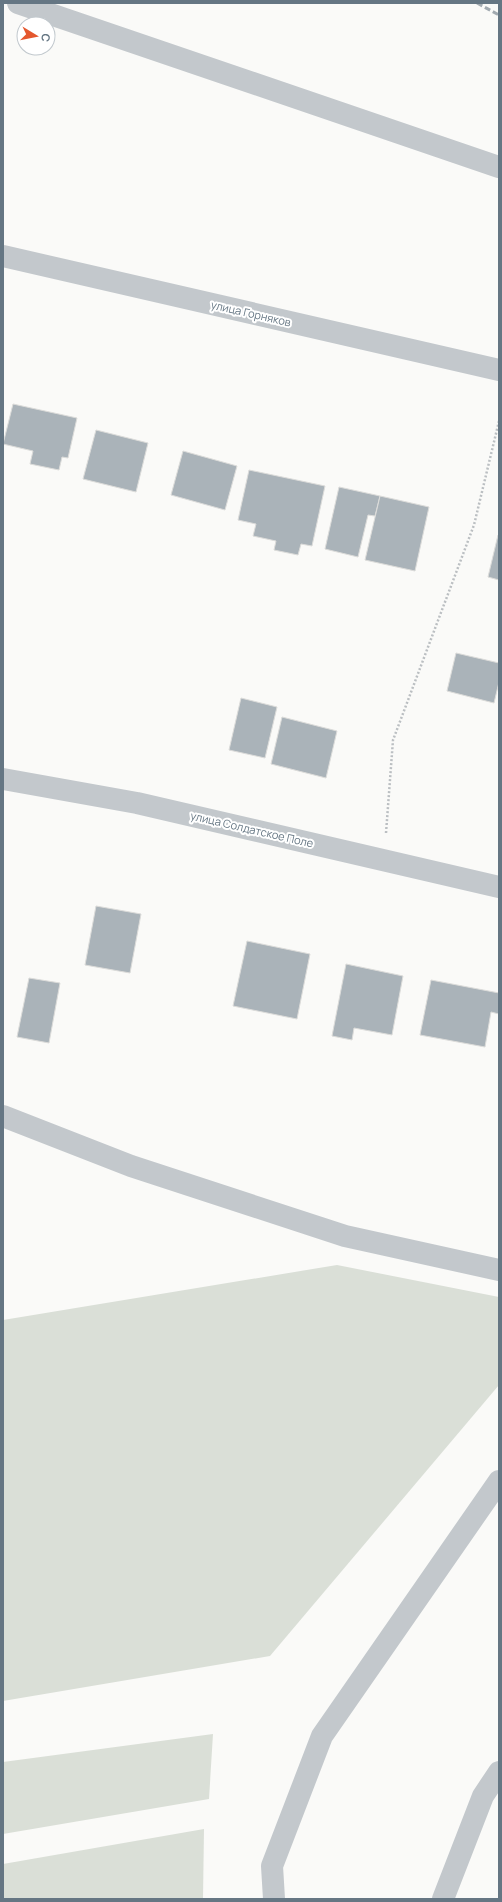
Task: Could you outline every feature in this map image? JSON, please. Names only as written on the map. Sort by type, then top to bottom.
[{"type":"street","points":[[18,3],[499,167]]},
{"type":"street","name":"улица Горняков","points":[[3,256],[499,370]]},
{"type":"street","name":"улица Солдатское Поле","points":[[3,779],[137,803],[499,886]]},
{"type":"street","points":[[3,1116],[131,1166],[345,1236],[499,1270]]},
{"type":"street","points":[[274,1899],[272,1866],[322,1736],[499,1481]]},
{"type":"street","points":[[443,1899],[483,1796],[499,1772]]},
{"type":"path","points":[[384,860],[393,740],[474,525],[499,421]]},
{"type":"shaded area","points":[[337,1265],[499,1297],[499,1385],[270,1656],[3,1701],[3,1320]]},
{"type":"shaded area","points":[[213,1734],[209,1799],[3,1834],[3,1762]]},
{"type":"shaded area","points":[[204,1829],[203,1899],[3,1899],[3,1864]]},
{"type":"building","points":[[13,404],[77,418],[68,458],[62,457],[59,470],[30,464],[33,451],[3,444]]},
{"type":"building","points":[[96,430],[148,443],[136,492],[83,479]]},
{"type":"building","points":[[183,451],[237,466],[225,510],[171,495]]},
{"type":"building","points":[[249,470],[325,486],[312,546],[301,544],[298,555],[274,550],[276,541],[253,536],[256,524],[238,520]]},
{"type":"building","points":[[339,487],[380,496],[375,516],[368,515],[358,557],[325,549]]},
{"type":"building","points":[[380,496],[429,507],[415,571],[365,560]]},
{"type":"building","points":[[499,535],[499,580],[488,577]]},
{"type":"building","points":[[456,653],[499,663],[499,682],[494,703],[447,691]]},
{"type":"building","points":[[241,698],[277,707],[265,758],[229,750]]},
{"type":"building","points":[[282,717],[337,731],[326,778],[271,764]]},
{"type":"building","points":[[96,906],[141,914],[130,973],[85,965]]},
{"type":"building","points":[[247,941],[310,954],[297,1019],[233,1006]]},
{"type":"building","points":[[346,964],[403,976],[392,1035],[354,1028],[352,1040],[332,1036]]},
{"type":"building","points":[[29,978],[60,983],[49,1043],[17,1037]]},
{"type":"building","points":[[431,980],[499,993],[499,1014],[491,1012],[485,1047],[420,1035]]},
{"type":"railway","points":[[477,3],[499,15]]}]
